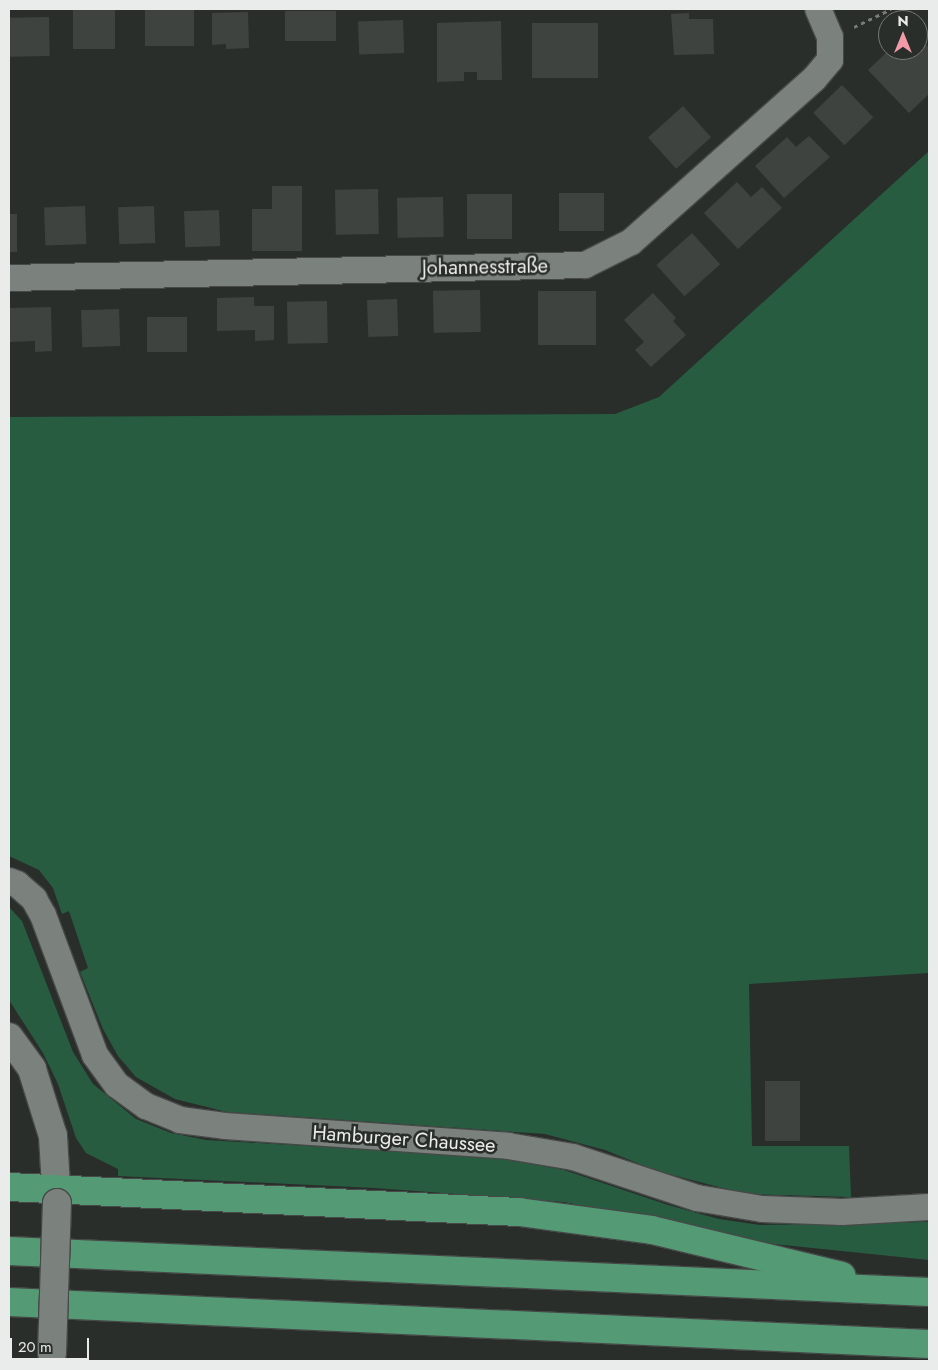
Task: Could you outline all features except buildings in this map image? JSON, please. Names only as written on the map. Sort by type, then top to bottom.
[{"type":"highway","points":[[9,1187],[57,1195],[519,1212],[652,1230],[917,1291]]},
{"type":"highway","points":[[9,1251],[917,1291]]},
{"type":"highway","points":[[9,1302],[929,1344]]},
{"type":"street","name":"Johannesstraße","points":[[9,278],[585,265],[632,242],[814,79],[830,60],[830,37],[818,9]]},
{"type":"street","name":"Hamburger Chaussee","points":[[9,882],[17,884],[34,899],[43,915],[95,1055],[117,1084],[146,1106],[180,1120],[225,1126],[508,1146],[573,1158],[697,1198],[762,1209],[842,1212],[929,1208]]},
{"type":"street","points":[[9,1037],[32,1069],[52,1136],[57,1195],[52,1357]]},
{"type":"path","points":[[830,37],[891,9]]},
{"type":"green space","points":[[929,151],[929,973],[749,984],[752,1146],[849,1146],[851,1197],[746,1194],[657,1171],[605,1150],[545,1134],[227,1112],[175,1099],[136,1077],[118,1056],[103,1029],[80,972],[88,968],[69,911],[62,914],[53,888],[39,870],[9,856],[9,417],[615,414],[659,397]]},
{"type":"green space","points":[[9,907],[22,921],[73,1052],[93,1084],[136,1119],[171,1133],[206,1140],[496,1157],[564,1170],[668,1205],[719,1219],[760,1225],[929,1222],[929,1260],[774,1244],[564,1202],[375,1188],[118,1176],[118,1169],[86,1153],[76,1138],[58,1084],[43,1053],[9,1000]]}]
